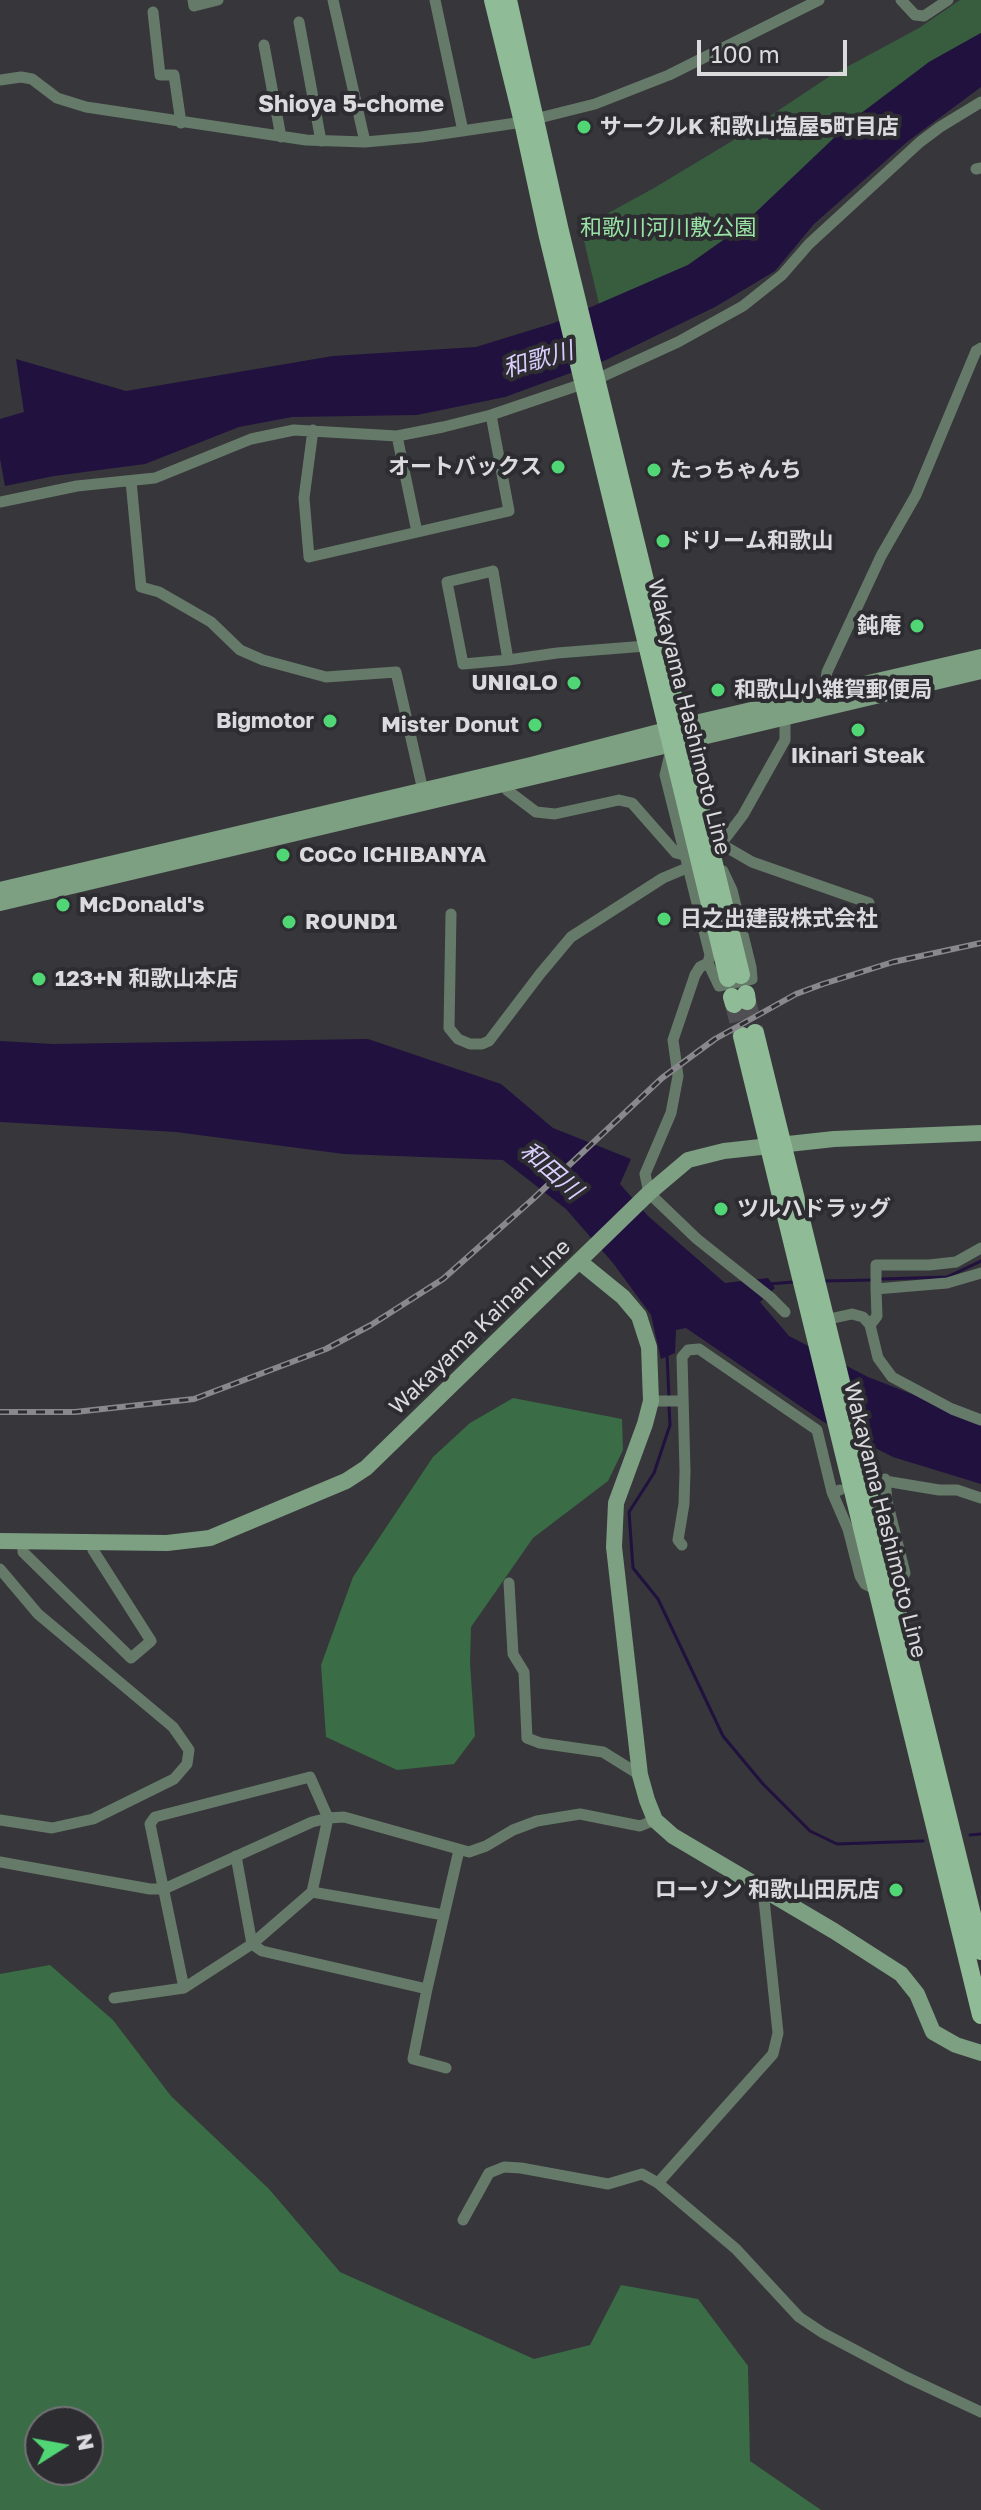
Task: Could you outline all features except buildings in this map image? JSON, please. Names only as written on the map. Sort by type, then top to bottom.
[{"type":"main road","name":"Wakayama Hashimoto Line","points":[[493,0],[530,120]]},
{"type":"main road","name":"Wakayama Hashimoto Line","points":[[508,0],[554,234],[734,977]]},
{"type":"main road","name":"Wakayama Hashimoto Line","points":[[589,378],[646,646],[676,736]]},
{"type":"main road","points":[[823,701],[981,657]]},
{"type":"main road","points":[[0,890],[504,778],[784,707],[981,671]]},
{"type":"main road","points":[[0,903],[424,796]]},
{"type":"main road","name":"Wakayama Hashimoto Line","points":[[748,1034],[883,1585],[981,1951]]},
{"type":"main road","name":"Wakayama Kainan Line","points":[[0,1541],[167,1543],[210,1538],[346,1481],[366,1468],[646,1196],[688,1160],[724,1151],[883,1135],[981,1133]]},
{"type":"main road","points":[[585,1256],[639,1316],[649,1347],[656,1400],[616,1503],[614,1547],[640,1775],[655,1820],[673,1836],[901,1974],[917,1994],[933,2032],[956,2045],[981,2053]]},
{"type":"main road","name":"Wakayama Hashimoto Line","points":[[883,1585],[981,2015]]},
{"type":"street","points":[[193,0],[194,6],[218,0]]},
{"type":"street","points":[[333,0],[365,142]]},
{"type":"street","points":[[435,0],[463,131]]},
{"type":"street","points":[[0,80],[32,79],[57,98],[86,107],[281,137],[365,142],[530,120],[595,104],[669,75],[819,0]]},
{"type":"street","points":[[901,0],[915,15],[924,16],[948,0]]},
{"type":"street","points":[[153,12],[160,75],[174,75],[181,123]]},
{"type":"street","points":[[299,22],[321,141]]},
{"type":"street","points":[[264,45],[281,137]]},
{"type":"street","points":[[0,502],[77,486],[155,478],[251,439],[294,430],[397,436],[491,415],[678,342],[743,306],[782,275],[825,228],[920,142],[981,102]]},
{"type":"street","points":[[823,701],[827,672],[881,556],[916,495],[976,351],[981,348]]},
{"type":"street","points":[[313,430],[304,498],[309,557],[509,511],[491,415]]},
{"type":"street","points":[[397,436],[417,532]]},
{"type":"street","points":[[131,481],[141,587],[159,592],[211,622],[240,650],[263,660],[326,677],[396,672],[424,796]]},
{"type":"street","points":[[508,660],[493,571],[447,582],[463,664],[508,660],[557,653],[646,646]]},
{"type":"street","points":[[719,845],[743,815],[785,740],[784,707]]},
{"type":"street","points":[[676,736],[697,758],[752,979],[719,986],[708,963],[710,955],[665,775],[676,736]]},
{"type":"street","points":[[504,778],[507,790],[536,812],[555,814],[619,800],[632,803],[676,853],[684,855]]},
{"type":"street","points":[[719,845],[752,862],[869,903]]},
{"type":"street","points":[[451,914],[449,1028],[456,1038],[474,1045],[482,1044],[489,1041],[571,937],[663,878],[687,868]]},
{"type":"street","points":[[708,963],[700,967],[695,975],[673,1040],[678,1076],[671,1113],[645,1174],[646,1196],[665,1207],[697,1239],[785,1312]]},
{"type":"street","points":[[870,1325],[877,1316],[876,1265],[956,1262],[981,1248]]},
{"type":"street","points":[[876,1289],[947,1283],[981,1273]]},
{"type":"street","points":[[820,1326],[852,1314],[863,1317],[870,1325],[878,1358],[892,1377],[952,1409],[981,1420]]},
{"type":"street","points":[[682,1545],[678,1540],[684,1504],[679,1400],[682,1357],[688,1350],[699,1349],[817,1430],[865,1584],[871,1587],[883,1585],[902,1579],[905,1573],[880,1480],[957,1490],[981,1498]]},
{"type":"street","points":[[656,1400],[679,1400]]},
{"type":"street","points":[[22,1542],[23,1552],[131,1658],[151,1641],[93,1550],[92,1542]]},
{"type":"street","points":[[0,1569],[38,1614],[173,1727],[189,1750],[187,1764],[174,1779],[93,1819],[52,1828],[0,1820]]},
{"type":"street","points":[[509,1583],[513,1654],[524,1672],[527,1738],[540,1743],[603,1752],[640,1775]]},
{"type":"street","points":[[114,1998],[184,1988],[252,1944],[312,1892],[328,1818],[310,1777],[155,1817],[150,1824],[184,1988]]},
{"type":"street","points":[[0,1862],[164,1889],[312,1822],[328,1818],[344,1817],[469,1852],[537,1821],[580,1814],[640,1826],[655,1820]]},
{"type":"street","points":[[446,2068],[413,2059],[459,1850]]},
{"type":"street","points":[[236,1856],[252,1944],[262,1951],[427,1989]]},
{"type":"street","points":[[658,2183],[773,2054],[778,2033],[763,1890]]},
{"type":"street","points":[[312,1892],[444,1915]]},
{"type":"street","points":[[463,2220],[489,2173],[504,2167],[608,2184],[642,2174],[658,2183],[736,2249],[799,2317],[906,2377],[981,2412]]},
{"type":"green space","name":"和歌川河川敷公園","points":[[960,0],[981,0],[981,33],[929,62],[736,231],[688,265],[599,304],[581,228],[654,188],[830,76],[919,28]]},
{"type":"green space","points":[[513,1398],[622,1419],[623,1450],[608,1481],[533,1538],[471,1627],[475,1736],[454,1764],[397,1770],[326,1737],[321,1665],[353,1577],[433,1457],[470,1423]]},
{"type":"green space","points":[[50,1965],[113,2020],[171,2096],[269,2189],[340,2272],[534,2359],[590,2345],[621,2285],[698,2299],[748,2366],[750,2461],[821,2510],[0,2510],[0,1974]]},
{"type":"water","name":"和歌川","points":[[981,33],[981,87],[907,142],[814,224],[775,271],[715,307],[606,360],[505,397],[417,415],[292,417],[239,427],[145,464],[5,486],[0,459],[0,419],[24,412],[16,359],[126,391],[333,356],[476,347],[554,323],[688,265],[736,231],[856,117],[929,62]]},
{"type":"water","name":"和田川","points":[[368,1039],[501,1084],[553,1128],[631,1159],[620,1184],[648,1216],[725,1283],[768,1278],[775,1288],[760,1302],[789,1336],[868,1377],[981,1421],[981,1484],[893,1457],[822,1421],[686,1328],[676,1330],[675,1353],[661,1359],[651,1315],[613,1263],[566,1209],[503,1160],[344,1154],[176,1132],[0,1122],[0,1041],[53,1044]]},
{"type":"waterway","points":[[881,1279],[947,1277],[981,1261]]},
{"type":"waterway","points":[[825,1281],[873,1280]]},
{"type":"waterway","points":[[769,1284],[793,1282]]},
{"type":"waterway","points":[[667,1354],[669,1398]]},
{"type":"waterway","points":[[669,1406],[670,1425],[654,1473],[629,1512],[633,1568],[658,1599],[723,1736],[763,1784],[810,1831],[837,1844],[923,1841]]},
{"type":"waterway","points":[[970,1835],[981,1834]]},
{"type":"tunnel","points":[[747,1001],[755,1033]]},
{"type":"tunnel","points":[[734,1004],[742,1036]]},
{"type":"railway","points":[[0,1412],[75,1412],[194,1399],[326,1349],[371,1325],[443,1279],[662,1078],[715,1039],[796,994],[823,984],[893,962],[981,943]]},
{"type":"place","name":"サークルK 和歌山塩屋5町目店","points":[[584,127]]},
{"type":"place","name":"オートバックス","points":[[558,467]]},
{"type":"place","name":"たっちゃんち","points":[[654,470]]},
{"type":"place","name":"ドリーム和歌山","points":[[663,541]]},
{"type":"place","name":"鈍庵","points":[[917,626]]},
{"type":"place","name":"UNIQLO","points":[[574,683]]},
{"type":"place","name":"和歌山小雑賀郵便局","points":[[718,690]]},
{"type":"place","name":"Bigmotor","points":[[330,721]]},
{"type":"place","name":"Mister Donut","points":[[535,725]]},
{"type":"place","name":"Ikinari Steak","points":[[858,730]]},
{"type":"place","name":"CoCo ICHIBANYA","points":[[283,855]]},
{"type":"place","name":"McDonald's","points":[[63,905]]},
{"type":"place","name":"日之出建設株式会社","points":[[664,919]]},
{"type":"place","name":"ROUND1","points":[[289,922]]},
{"type":"place","name":"123+N 和歌山本店","points":[[39,979]]},
{"type":"place","name":"ツルハドラッグ","points":[[721,1209]]},
{"type":"place","name":"ローソン 和歌山田尻店","points":[[896,1890]]},
{"type":"district","name":"Shioya 5-chome","points":[[351,104]]}]
